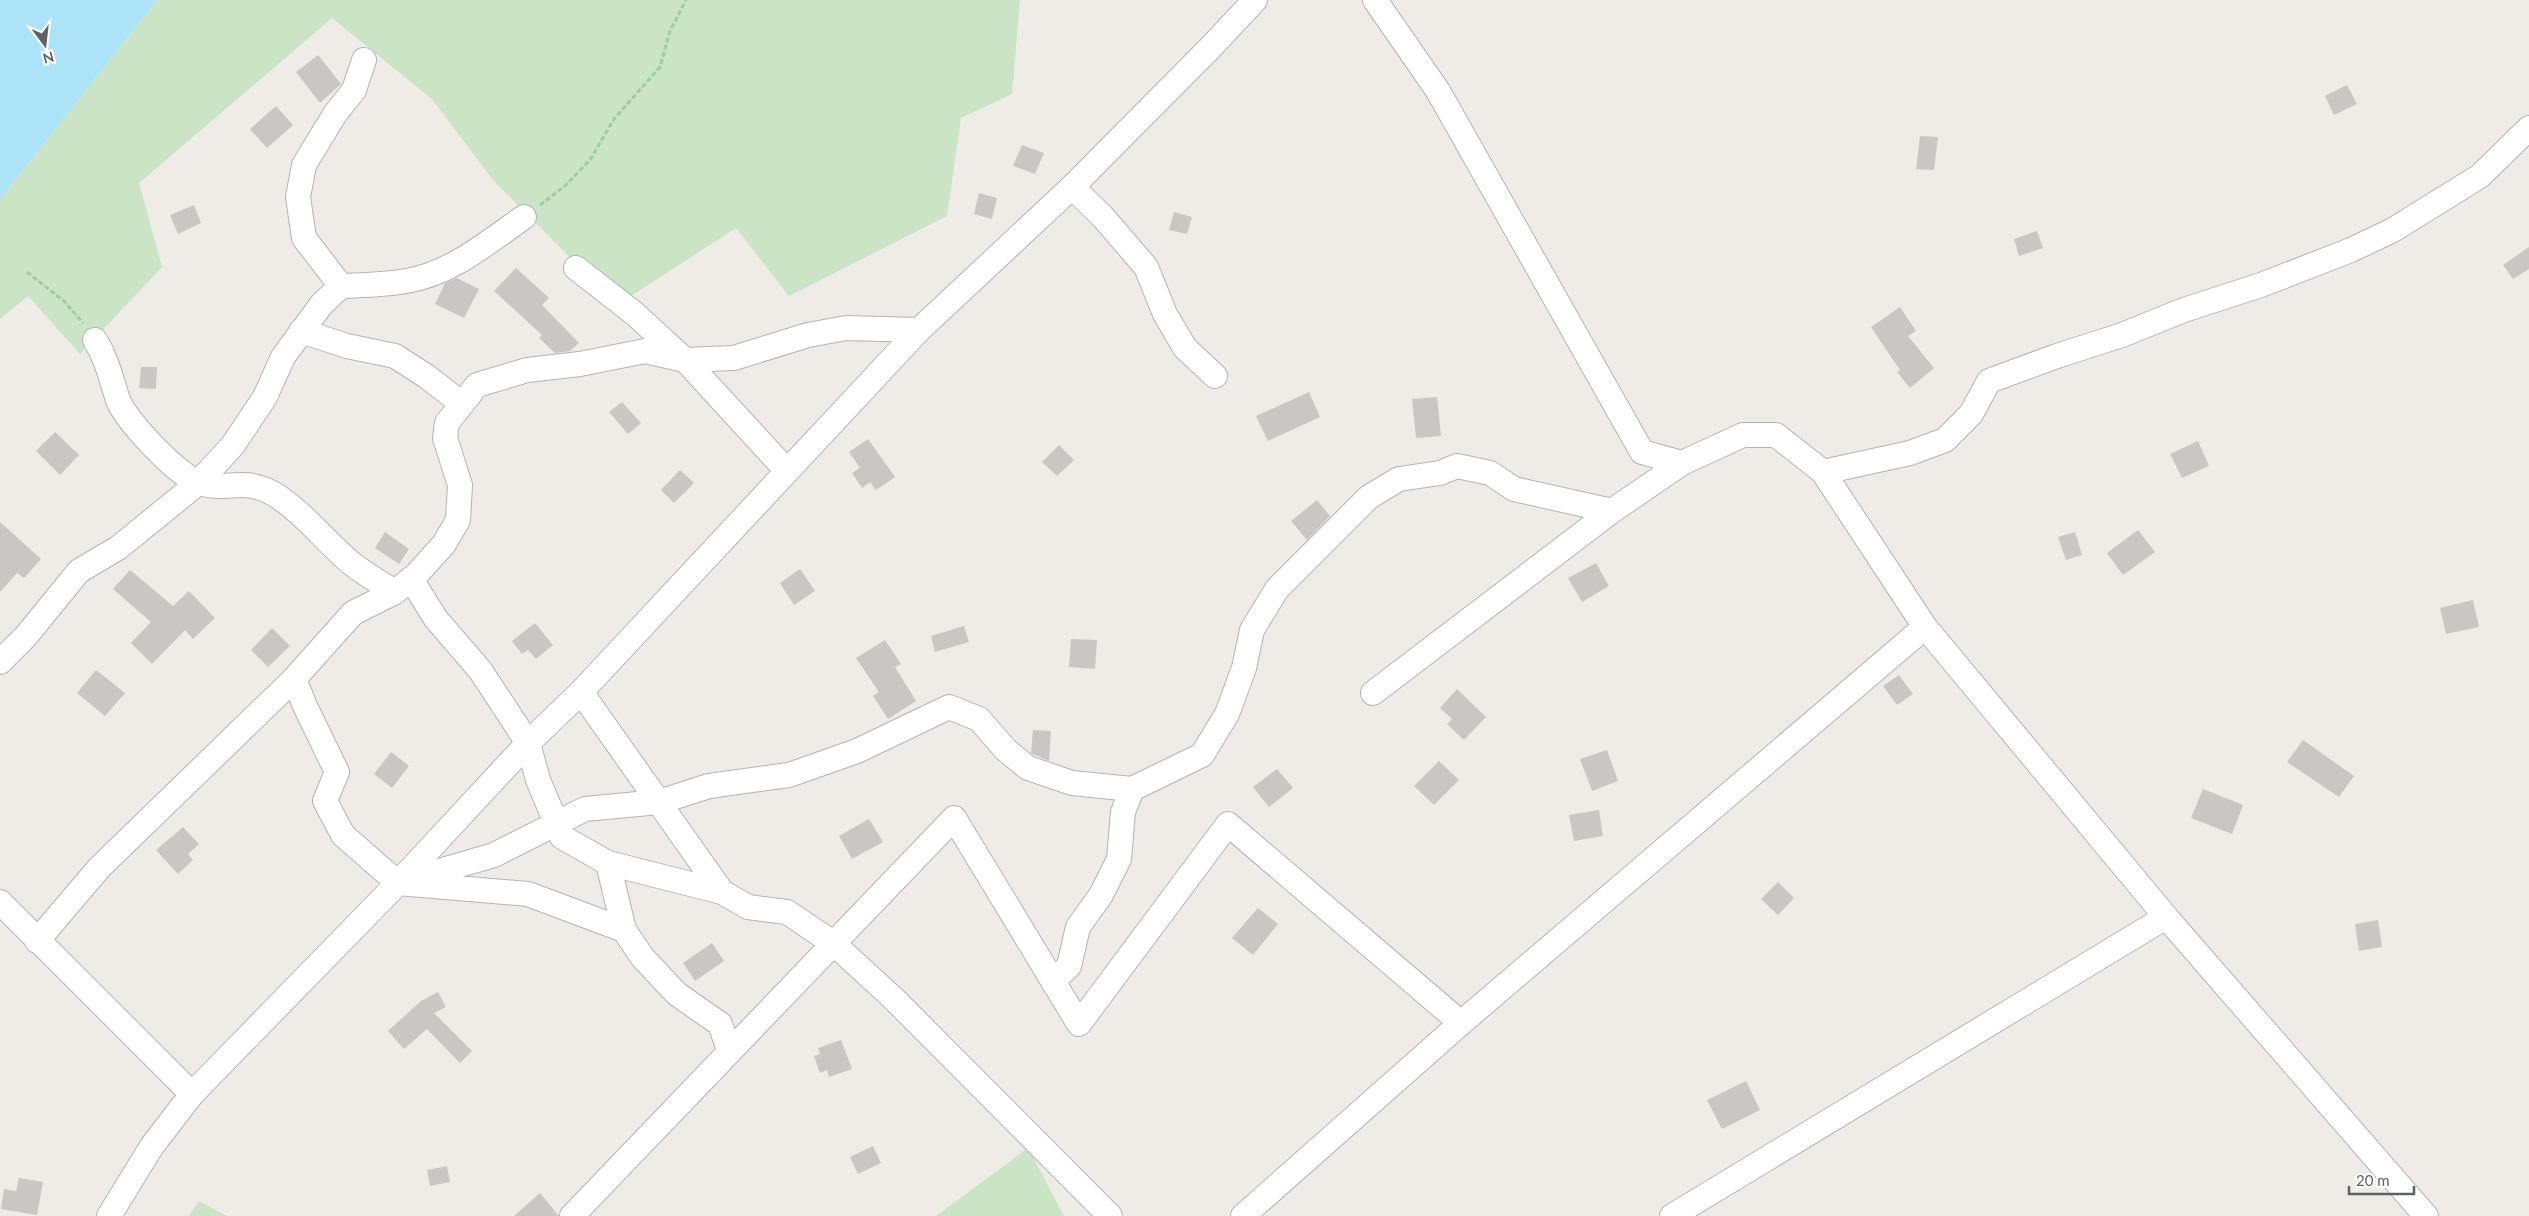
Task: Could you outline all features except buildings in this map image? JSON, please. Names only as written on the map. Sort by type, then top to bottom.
[{"type":"street","points":[[108,1216],[152,1146],[192,1094],[398,883],[528,742],[581,692],[786,470],[919,330],[1072,187],[1255,0]]},
{"type":"street","points":[[1375,0],[1438,91],[1642,452],[1682,463]]},
{"type":"street","points":[[341,286],[304,238],[298,197],[304,165],[335,114],[354,90],[364,60]]},
{"type":"street","points":[[1823,472],[1910,453],[1945,440],[1971,414],[1989,381],[2122,335],[2184,310],[2261,285],[2351,250],[2393,230],[2480,176],[2529,128]]},
{"type":"street","points":[[1072,187],[1102,216],[1146,267],[1165,314],[1186,348],[1215,376]]},
{"type":"street","points":[[0,662],[26,636],[79,571],[118,548],[198,483],[233,445],[265,396],[283,358],[301,330],[341,286],[408,281],[442,269],[466,258],[524,216]]},
{"type":"street","points":[[576,268],[634,314],[685,360],[786,470]]},
{"type":"street","points":[[37,941],[99,868],[294,680],[353,613],[403,586],[444,544],[458,520],[460,485],[445,438],[447,423],[477,385],[527,370],[580,364],[646,351],[685,360],[734,358],[808,335],[846,328],[919,330]]},
{"type":"street","points":[[301,330],[347,346],[395,356],[426,376],[461,403]]},
{"type":"street","points":[[95,340],[111,373],[119,401],[137,428],[167,458],[198,483],[214,486],[240,483],[258,486],[274,495],[350,562],[371,578],[403,586],[436,619],[480,670],[528,742],[538,780],[562,837],[608,863],[722,892],[748,907],[786,912],[833,943],[894,999],[1110,1216]]},
{"type":"street","points":[[1372,693],[1612,511],[1682,463],[1743,434],[1776,435],[1823,472],[1925,627],[2166,917],[2426,1216]]},
{"type":"street","points":[[398,883],[494,855],[585,809],[659,802],[709,786],[789,775],[857,751],[949,706],[979,719],[1006,750],[1028,768],[1072,783],[1132,789],[1202,755],[1227,714],[1244,668],[1252,630],[1276,589],[1369,497],[1399,479],[1440,473],[1457,466],[1490,473],[1514,489],[1612,511]]},
{"type":"street","points":[[1243,1216],[1462,1023],[1925,627]]},
{"type":"street","points":[[294,680],[337,772],[325,802],[343,835],[398,883],[528,894],[624,930]]},
{"type":"street","points":[[581,692],[634,771],[659,802],[722,892]]},
{"type":"street","points":[[1053,981],[1069,966],[1078,927],[1101,895],[1119,859],[1123,812],[1132,789]]},
{"type":"street","points":[[572,1216],[729,1050],[954,818],[1079,1024],[1228,824],[1462,1023]]},
{"type":"street","points":[[608,863],[624,930],[643,958],[677,994],[720,1024],[729,1050]]},
{"type":"street","points":[[0,902],[192,1094]]},
{"type":"street","points":[[1672,1216],[2166,917]]},
{"type":"path","points":[[524,216],[564,186],[590,160],[614,119],[660,67],[670,31],[686,0]]},
{"type":"path","points":[[27,272],[64,301],[95,340]]},
{"type":"green space","points":[[157,0],[1020,0],[1012,94],[961,118],[947,216],[789,296],[736,228],[617,305],[493,180],[432,99],[332,18],[139,183],[162,267],[80,354],[28,296],[0,319],[0,199]]},
{"type":"green space","points":[[1028,1148],[1064,1216],[936,1216]]},
{"type":"green space","points":[[199,1201],[227,1216],[189,1216]]},
{"type":"water","points":[[0,0],[157,0],[0,199]]}]
